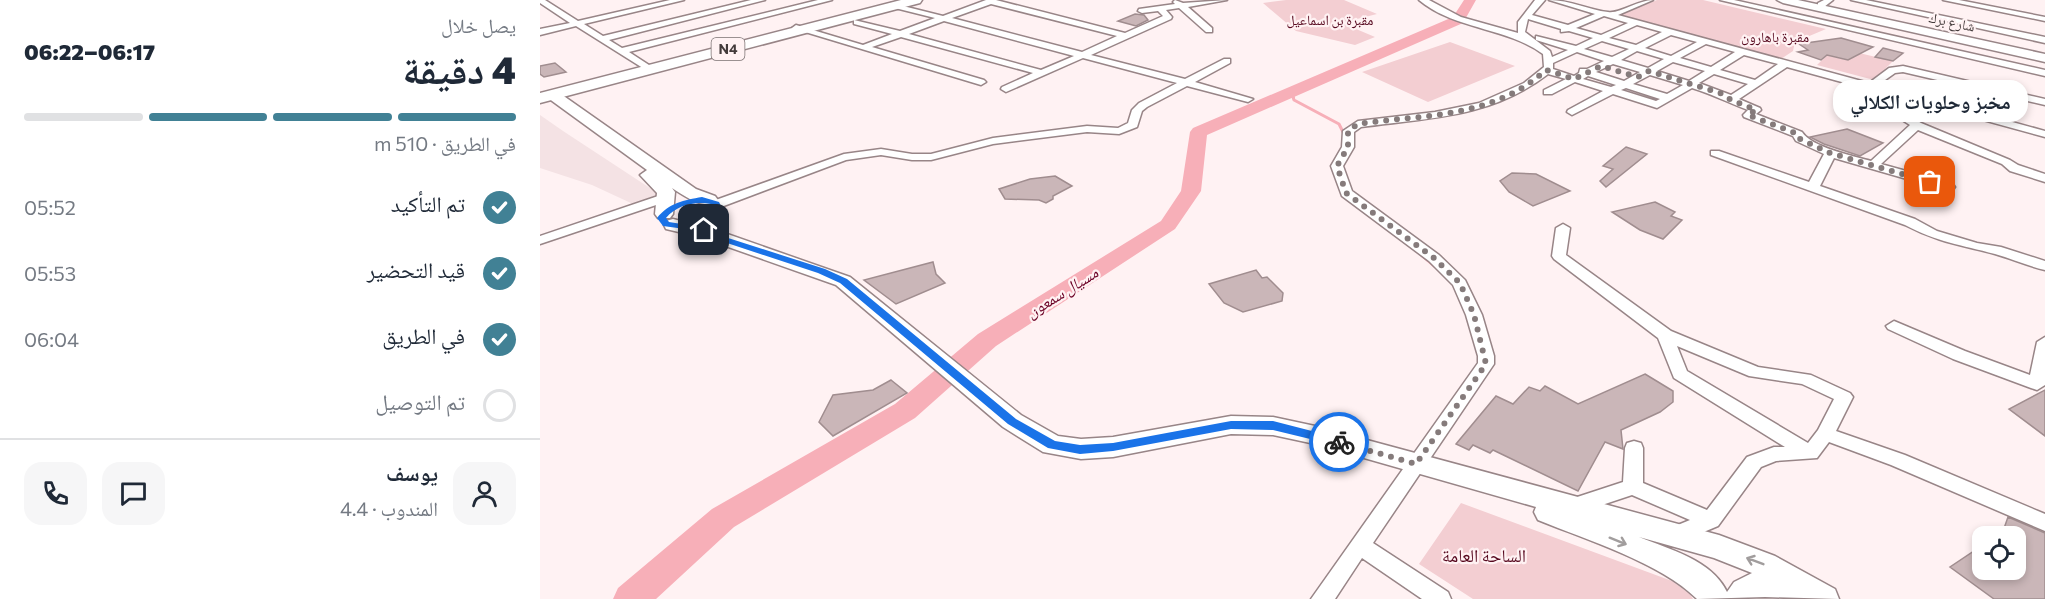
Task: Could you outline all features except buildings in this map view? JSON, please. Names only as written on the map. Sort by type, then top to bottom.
[{"type":"highway","name":"N4","points":[[606,79],[798,28],[916,0]]},
{"type":"highway","name":"N4","points":[[606,79],[798,28]]},
{"type":"highway","points":[[543,94],[606,79]]},
{"type":"highway","points":[[573,110],[571,100],[573,96],[606,79]]},
{"type":"main road","name":"شارع برك","points":[[1783,0],[1822,4]]},
{"type":"main road","name":"شارع برك","points":[[1798,0],[2045,56]]},
{"type":"main road","points":[[543,94],[573,110],[690,193],[714,206]]},
{"type":"main road","points":[[543,94],[662,187],[668,212],[693,227],[821,271],[843,281],[1012,422],[1052,445],[1080,449],[1113,447],[1231,425],[1273,426],[1315,435],[1719,547],[1764,565],[1824,599]]},
{"type":"main road","points":[[668,212],[684,203],[714,206]]},
{"type":"main road","points":[[714,206],[715,227],[721,238]]},
{"type":"main road","points":[[1467,478],[1665,560],[1694,575],[1712,593],[1714,599]]},
{"type":"main road","points":[[1739,599],[1756,583],[1774,585],[1806,599]]},
{"type":"street","points":[[540,32],[680,0]]},
{"type":"street","points":[[603,39],[758,0]]},
{"type":"street","points":[[622,51],[828,0]]},
{"type":"street","points":[[1142,11],[1179,3],[1222,0]]},
{"type":"street","points":[[1423,0],[1458,19],[1612,60],[1723,94],[1731,100],[1756,110],[1748,115],[1798,134],[1800,139],[1830,153],[1949,187]]},
{"type":"street","points":[[1541,0],[1526,16],[1520,26],[1521,32],[1564,55],[1702,97]]},
{"type":"street","points":[[1553,0],[2045,134]]},
{"type":"street","points":[[1536,40],[1649,0]]},
{"type":"street","points":[[1724,0],[2045,74]]},
{"type":"street","points":[[1855,0],[2045,40]]},
{"type":"street","points":[[1899,0],[2045,30]]},
{"type":"street","points":[[1947,0],[2045,20]]},
{"type":"street","points":[[1989,0],[2045,11]]},
{"type":"street","points":[[862,48],[991,1],[1126,36]]},
{"type":"street","points":[[546,3],[646,67]]},
{"type":"street","points":[[899,3],[942,19],[1248,99]]},
{"type":"street","points":[[1179,3],[1209,30]]},
{"type":"street","points":[[1798,17],[1822,4]]},
{"type":"street","points":[[1006,89],[1168,17],[1160,8]]},
{"type":"street","points":[[1545,14],[1765,77]]},
{"type":"street","points":[[1526,16],[1755,83]]},
{"type":"street","points":[[856,22],[1042,74]]},
{"type":"street","points":[[1322,599],[1486,364],[1486,356],[1474,315],[1460,283],[1434,258],[1346,193],[1337,166],[1348,147],[1348,131],[1358,124],[1452,114],[1506,99],[1531,84],[1547,66],[1564,55],[1637,22]]},
{"type":"street","points":[[798,28],[981,82]]},
{"type":"street","points":[[1548,92],[1672,31]]},
{"type":"street","points":[[1551,34],[1745,90]]},
{"type":"street","points":[[1536,40],[1547,53],[1547,66]]},
{"type":"street","points":[[1572,112],[1706,41]]},
{"type":"street","points":[[1547,66],[1574,79],[1656,105],[1744,51]]},
{"type":"street","points":[[1941,58],[1950,52]]},
{"type":"street","points":[[714,206],[844,157],[866,152],[931,157],[993,141],[1087,129],[1119,131],[1133,125],[1137,110],[1143,105],[1227,61]]},
{"type":"street","points":[[1731,100],[1786,63]]},
{"type":"street","points":[[1923,73],[1933,65],[2045,92]]},
{"type":"street","points":[[1547,66],[1588,72],[1669,98]]},
{"type":"street","points":[[1871,86],[1892,70],[1923,73],[2045,102]]},
{"type":"street","points":[[1908,97],[1888,108],[1917,125],[2006,162],[2014,168],[2045,178]]},
{"type":"street","points":[[1873,165],[1917,125]]},
{"type":"street","points":[[1715,153],[1910,222],[1932,234],[1975,247],[1996,250],[2045,266]]},
{"type":"street","points":[[1812,189],[1830,153]]},
{"type":"street","points":[[540,240],[668,212]]},
{"type":"street","points":[[1563,228],[1559,256],[1665,335],[1755,372],[1805,379],[1844,397],[1825,434],[1810,453]]},
{"type":"street","points":[[1894,326],[1959,356],[2037,384],[2042,373],[2045,342]]},
{"type":"street","points":[[1665,335],[1680,374],[1810,453]]},
{"type":"street","points":[[1825,434],[1898,460],[2045,523]]},
{"type":"street","points":[[1634,448],[1634,487]]},
{"type":"street","points":[[1674,535],[1711,520],[1754,462],[1774,454],[1810,453]]},
{"type":"street","points":[[1572,507],[1634,487],[1711,520]]},
{"type":"street","points":[[1360,544],[1440,599]]},
{"type":"shaded area","points":[[540,115],[659,194],[633,204],[592,185],[540,168]]},
{"type":"green space","name":"مقبرة بن اسماعيل","points":[[1286,0],[1344,0],[1377,14],[1353,20],[1356,23],[1349,26],[1375,37],[1355,45],[1296,31],[1263,3]]},
{"type":"green space","name":"مقبرة باهارون","points":[[1657,0],[1703,0],[1826,29],[1795,42],[1793,51],[1781,59],[1619,15]]},
{"type":"green space","points":[[1450,42],[1515,66],[1428,102],[1362,72]]},
{"type":"green space","name":"مقبرة باهارون","points":[[1859,53],[1893,61],[1874,80],[1817,65],[1827,55],[1847,60]]},
{"type":"green space","name":"الساحة العامة","points":[[1461,503],[1672,581],[1690,594],[1693,599],[1473,599],[1419,564]]},
{"type":"waterway","name":"مسيال سمعون","points":[[631,599],[723,518],[905,411],[987,340],[1168,225],[1191,191],[1199,132],[1458,20],[1470,0]]},
{"type":"waterway","name":"مسيال سمعون","points":[[1292,90],[1294,98]]},
{"type":"waterway","points":[[1293,97],[1294,100],[1339,124],[1345,136]]},
{"type":"waterway","points":[[1422,255],[1435,266]]},
{"type":"way so far","points":[[1339,442],[1416,464],[1486,364],[1486,356],[1474,315],[1460,283],[1434,258],[1346,193],[1337,166],[1348,147],[1348,131],[1358,124],[1452,114],[1506,99],[1531,84],[1546,70],[1574,79],[1601,66],[1638,77],[1649,71],[1723,94],[1731,100],[1756,110],[1748,115],[1798,134],[1800,139],[1830,153],[1930,182]]},
{"type":"place","name":"مخبز وحلويات الكلالي","points":[[1930,182]]},
{"type":"route","points":[[704,230],[666,224],[661,218],[668,210],[684,203],[702,200],[714,202],[718,208],[715,212],[715,227],[721,238],[821,271],[843,281],[1012,422],[1052,445],[1080,449],[1113,447],[1231,425],[1273,426],[1339,442]]}]
